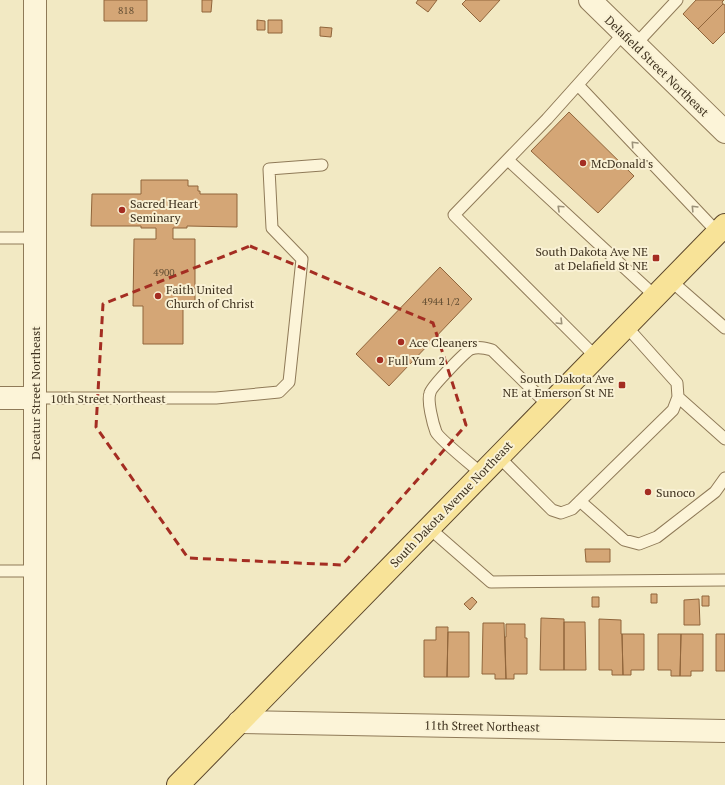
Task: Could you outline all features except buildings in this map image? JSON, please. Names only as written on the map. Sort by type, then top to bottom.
[{"type":"main road","name":"South Dakota Avenue Northeast","points":[[178,785],[670,280],[722,232]]},
{"type":"street","name":"Decatur Street Northeast","points":[[35,0],[35,785]]},
{"type":"street","name":"Delafield Street Northeast","points":[[590,0],[725,132]]},
{"type":"street","name":"10th Street Northeast","points":[[0,398],[35,398]]},
{"type":"street","name":"11th Street Northeast","points":[[239,722],[725,731]]},
{"type":"lane","points":[[596,357],[454,215],[578,85],[629,39],[677,0]]},
{"type":"lane","points":[[578,85],[722,232]]},
{"type":"lane","points":[[508,160],[655,296]]},
{"type":"lane","name":"10th Street Northeast","points":[[35,398],[216,398],[279,392],[289,382],[302,260],[272,228],[269,169],[322,165]]},
{"type":"lane","points":[[0,238],[35,238]]},
{"type":"lane","points":[[670,280],[725,328]]},
{"type":"lane","points":[[498,456],[552,510],[561,513],[572,509],[673,410],[678,397],[677,383],[626,326]]},
{"type":"lane","points":[[481,473],[437,434],[431,418],[429,394],[436,383],[470,349],[482,347],[492,350],[548,405]]},
{"type":"lane","points":[[678,397],[725,439]]},
{"type":"lane","points":[[580,501],[624,540],[640,544],[657,537],[715,492],[725,478]]},
{"type":"lane","points":[[428,528],[491,582],[725,580]]},
{"type":"lane","points":[[0,570],[35,570]]},
{"type":"highlighted area","points":[[250,246],[433,323],[466,425],[342,565],[188,558],[96,427],[103,304]]},
{"type":"place","name":"McDonald's","points":[[583,163]]},
{"type":"place","name":"Sacred Heart Seminary","points":[[122,210]]},
{"type":"place","name":"South Dakota Ave NE at Delafield St NE","points":[[656,258]]},
{"type":"place","name":"Faith United Church of Christ","points":[[158,296]]},
{"type":"place","name":"Ace Cleaners","points":[[401,342]]},
{"type":"place","name":"Full Yum 2","points":[[380,360]]},
{"type":"place","name":"South Dakota Ave NE at Emerson St NE","points":[[622,385]]},
{"type":"place","name":"Sunoco","points":[[648,492]]}]
